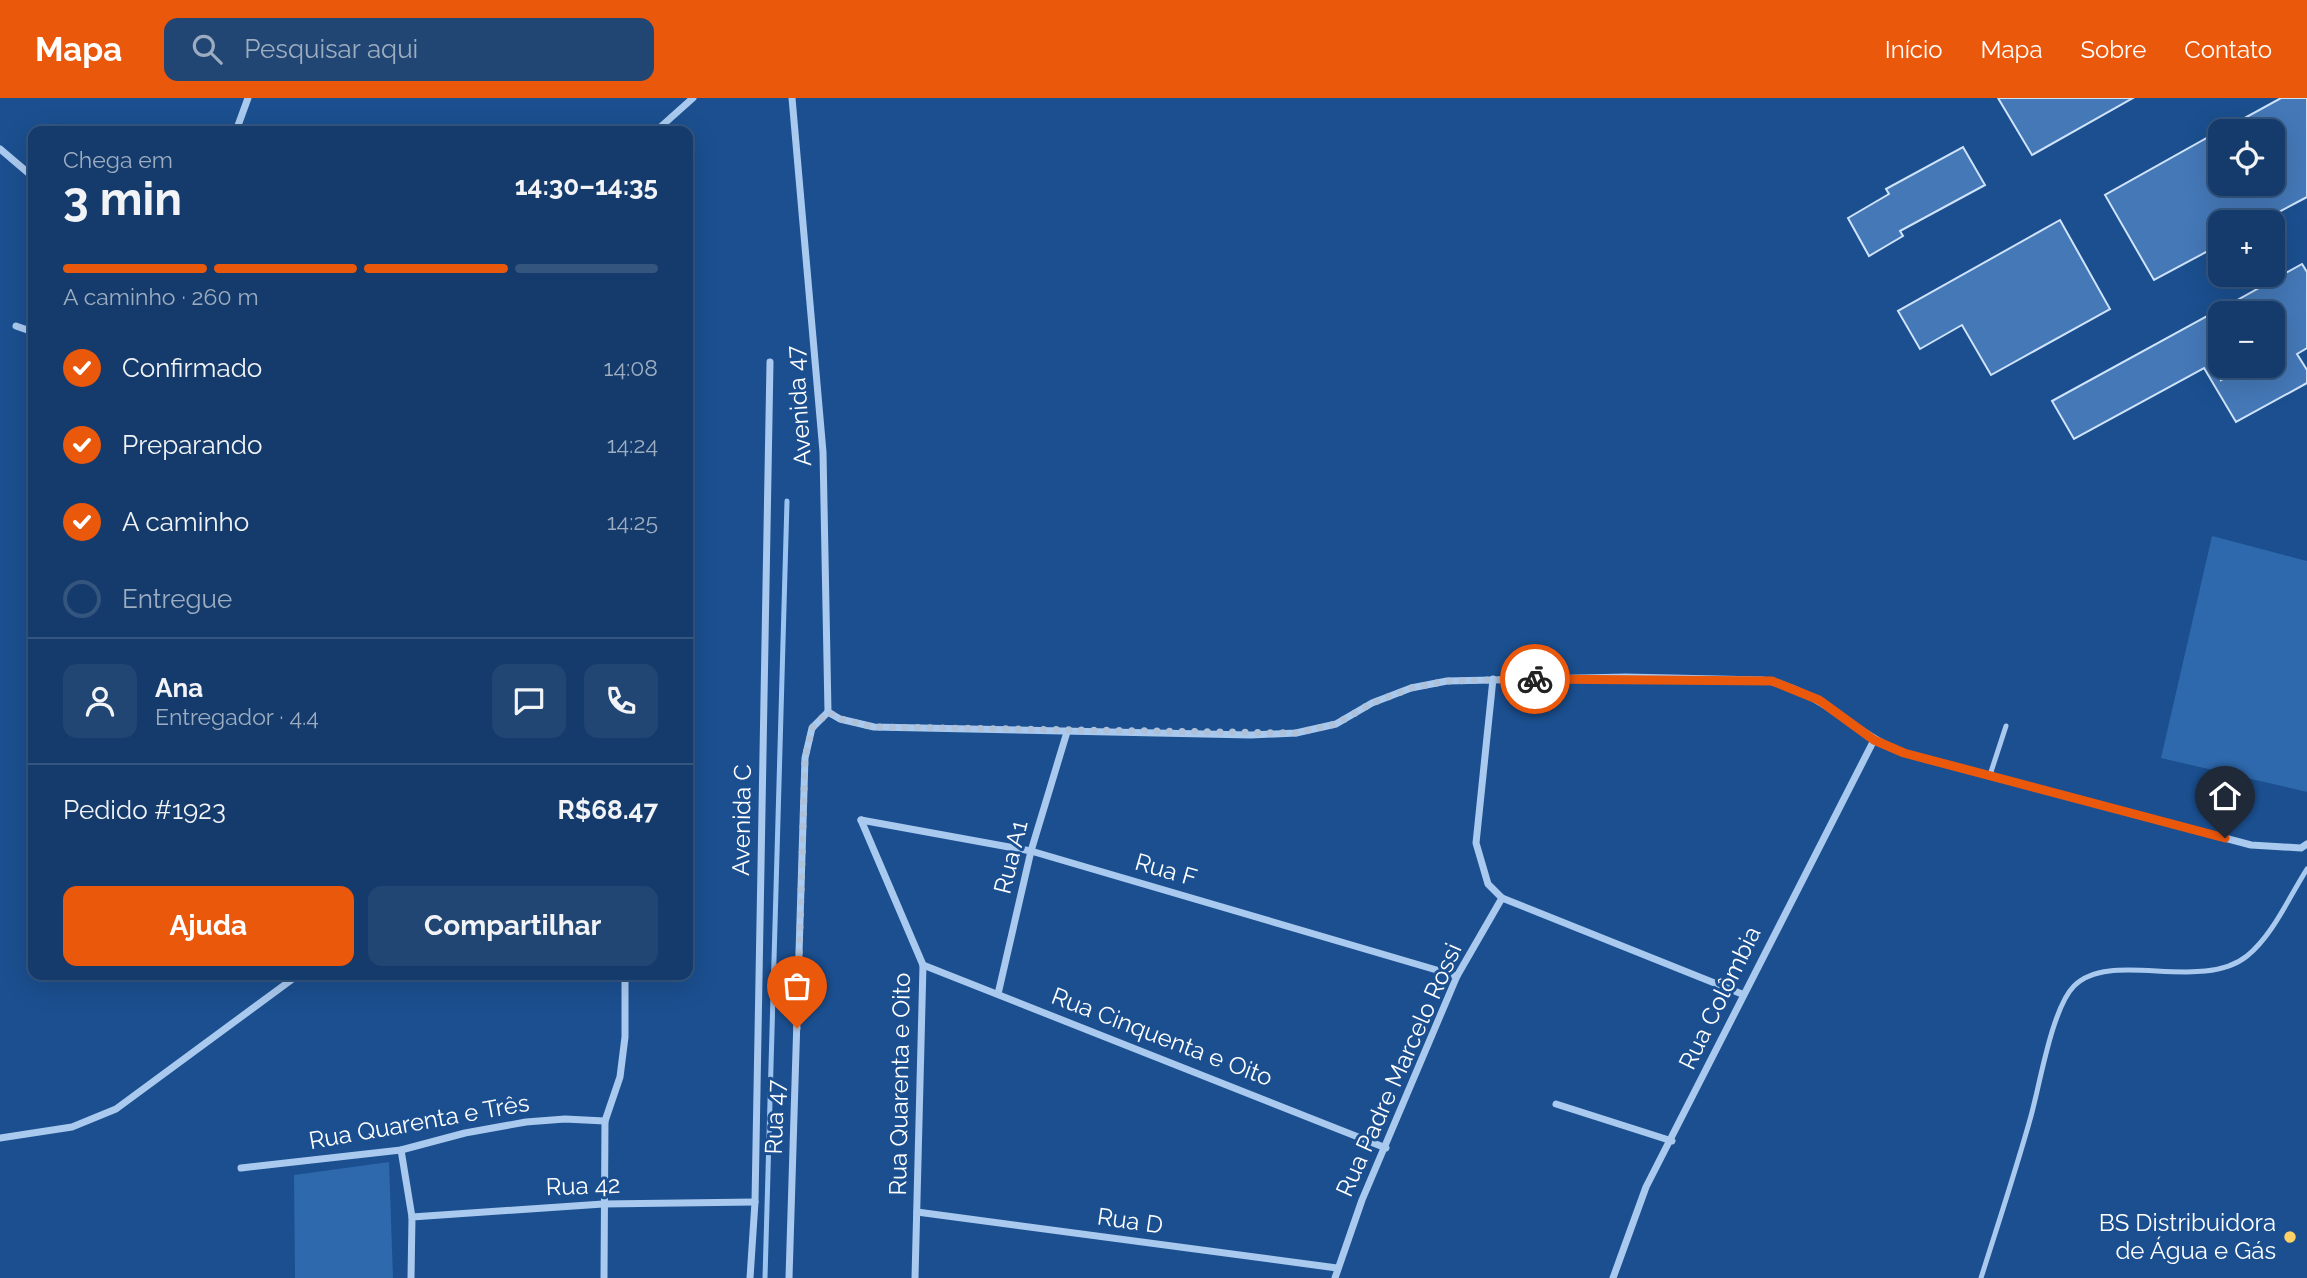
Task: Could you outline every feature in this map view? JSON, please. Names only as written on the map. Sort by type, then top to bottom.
[{"type":"street","points":[[238,126],[248,98]]},
{"type":"street","points":[[661,126],[692,98]]},
{"type":"street","name":"Avenida 47","points":[[792,98],[823,452],[828,712]]},
{"type":"street","points":[[0,149],[28,173]]},
{"type":"street","points":[[16,326],[28,330]]},
{"type":"street","name":"Avenida C","points":[[750,1278],[755,1202],[770,362]]},
{"type":"street","points":[[828,712],[841,719],[874,727],[1251,735],[1296,733],[1336,724],[1372,703],[1411,688],[1447,681],[1626,677],[1772,681],[1819,700],[1874,740],[1904,753],[2251,845],[2301,848],[2307,844]]},
{"type":"street","points":[[1493,679],[1476,843],[1488,884],[1502,898],[1742,994]]},
{"type":"street","name":"Rua 47","points":[[789,1278],[805,758],[812,728],[828,712]]},
{"type":"street","name":"Rua A1","points":[[998,994],[1031,851],[1067,732]]},
{"type":"street","name":"Rua Colômbia","points":[[1613,1278],[1646,1187],[1672,1141],[1742,994],[1874,740]]},
{"type":"street","name":"Rua F","points":[[861,820],[1031,851],[1457,976]]},
{"type":"street","name":"Rua Quarenta e Oito","points":[[861,820],[923,965],[915,1278]]},
{"type":"street","name":"Rua Padre Marcelo Rossi","points":[[1335,1278],[1457,976],[1502,898]]},
{"type":"street","name":"Rua Cinquenta e Oito","points":[[923,965],[1386,1148]]},
{"type":"street","points":[[0,1138],[72,1127],[116,1109],[291,980]]},
{"type":"street","points":[[604,1278],[605,1121],[620,1077],[625,1037],[625,980]]},
{"type":"street","points":[[1556,1104],[1672,1141]]},
{"type":"street","name":"Rua Quarenta e Três","points":[[241,1168],[401,1150],[465,1133],[526,1122],[565,1119],[605,1121]]},
{"type":"street","points":[[401,1150],[412,1217],[411,1278]]},
{"type":"street","name":"Rua 42","points":[[412,1217],[603,1204],[755,1202]]},
{"type":"street","name":"Rua D","points":[[917,1212],[1337,1268]]},
{"type":"lane","points":[[1990,775],[2006,726]]},
{"type":"lane","points":[[1981,1278],[2030,1118],[2058,1013],[2075,984],[2102,972],[2197,972],[2231,967],[2259,945],[2307,869]]},
{"type":"shaded area","points":[[2212,536],[2307,561],[2307,792],[2161,758]]},
{"type":"shaded area","points":[[389,1162],[393,1278],[295,1278],[294,1175]]},
{"type":"building","points":[[1998,98],[2133,98],[2032,155]]},
{"type":"building","points":[[2281,98],[2307,98],[2307,197],[2283,210],[2208,210],[2208,251],[2154,280],[2105,195],[2208,137],[2208,196],[2285,196],[2285,119],[2243,119]]},
{"type":"building","points":[[1963,147],[1985,185],[1900,231],[1903,236],[1869,256],[1848,218],[1889,194],[1886,189]]},
{"type":"building","points":[[2060,220],[2110,309],[1991,375],[1962,325],[1920,349],[1898,311]]},
{"type":"building","points":[[2302,264],[2307,272],[2307,348],[2297,354],[2307,370],[2307,383],[2236,422],[2210,378],[2285,378],[2285,301],[2236,301],[2261,287],[2285,287],[2285,273]]},
{"type":"building","points":[[2207,316],[2208,375],[2204,368],[2074,439],[2052,401]]},
{"type":"waterway","points":[[765,1278],[787,501]]},
{"type":"way so far","points":[[797,1028],[805,758],[812,728],[819,718],[828,712],[841,719],[874,727],[1251,735],[1296,733],[1336,724],[1372,703],[1411,688],[1447,681],[1535,679]]},
{"type":"place","name":"BS Distribuidora de Água e Gás","points":[[2290,1237]]},
{"type":"route","points":[[1535,679],[1626,677],[1772,681],[1819,700],[1874,740],[1904,753],[2225,838]]}]
